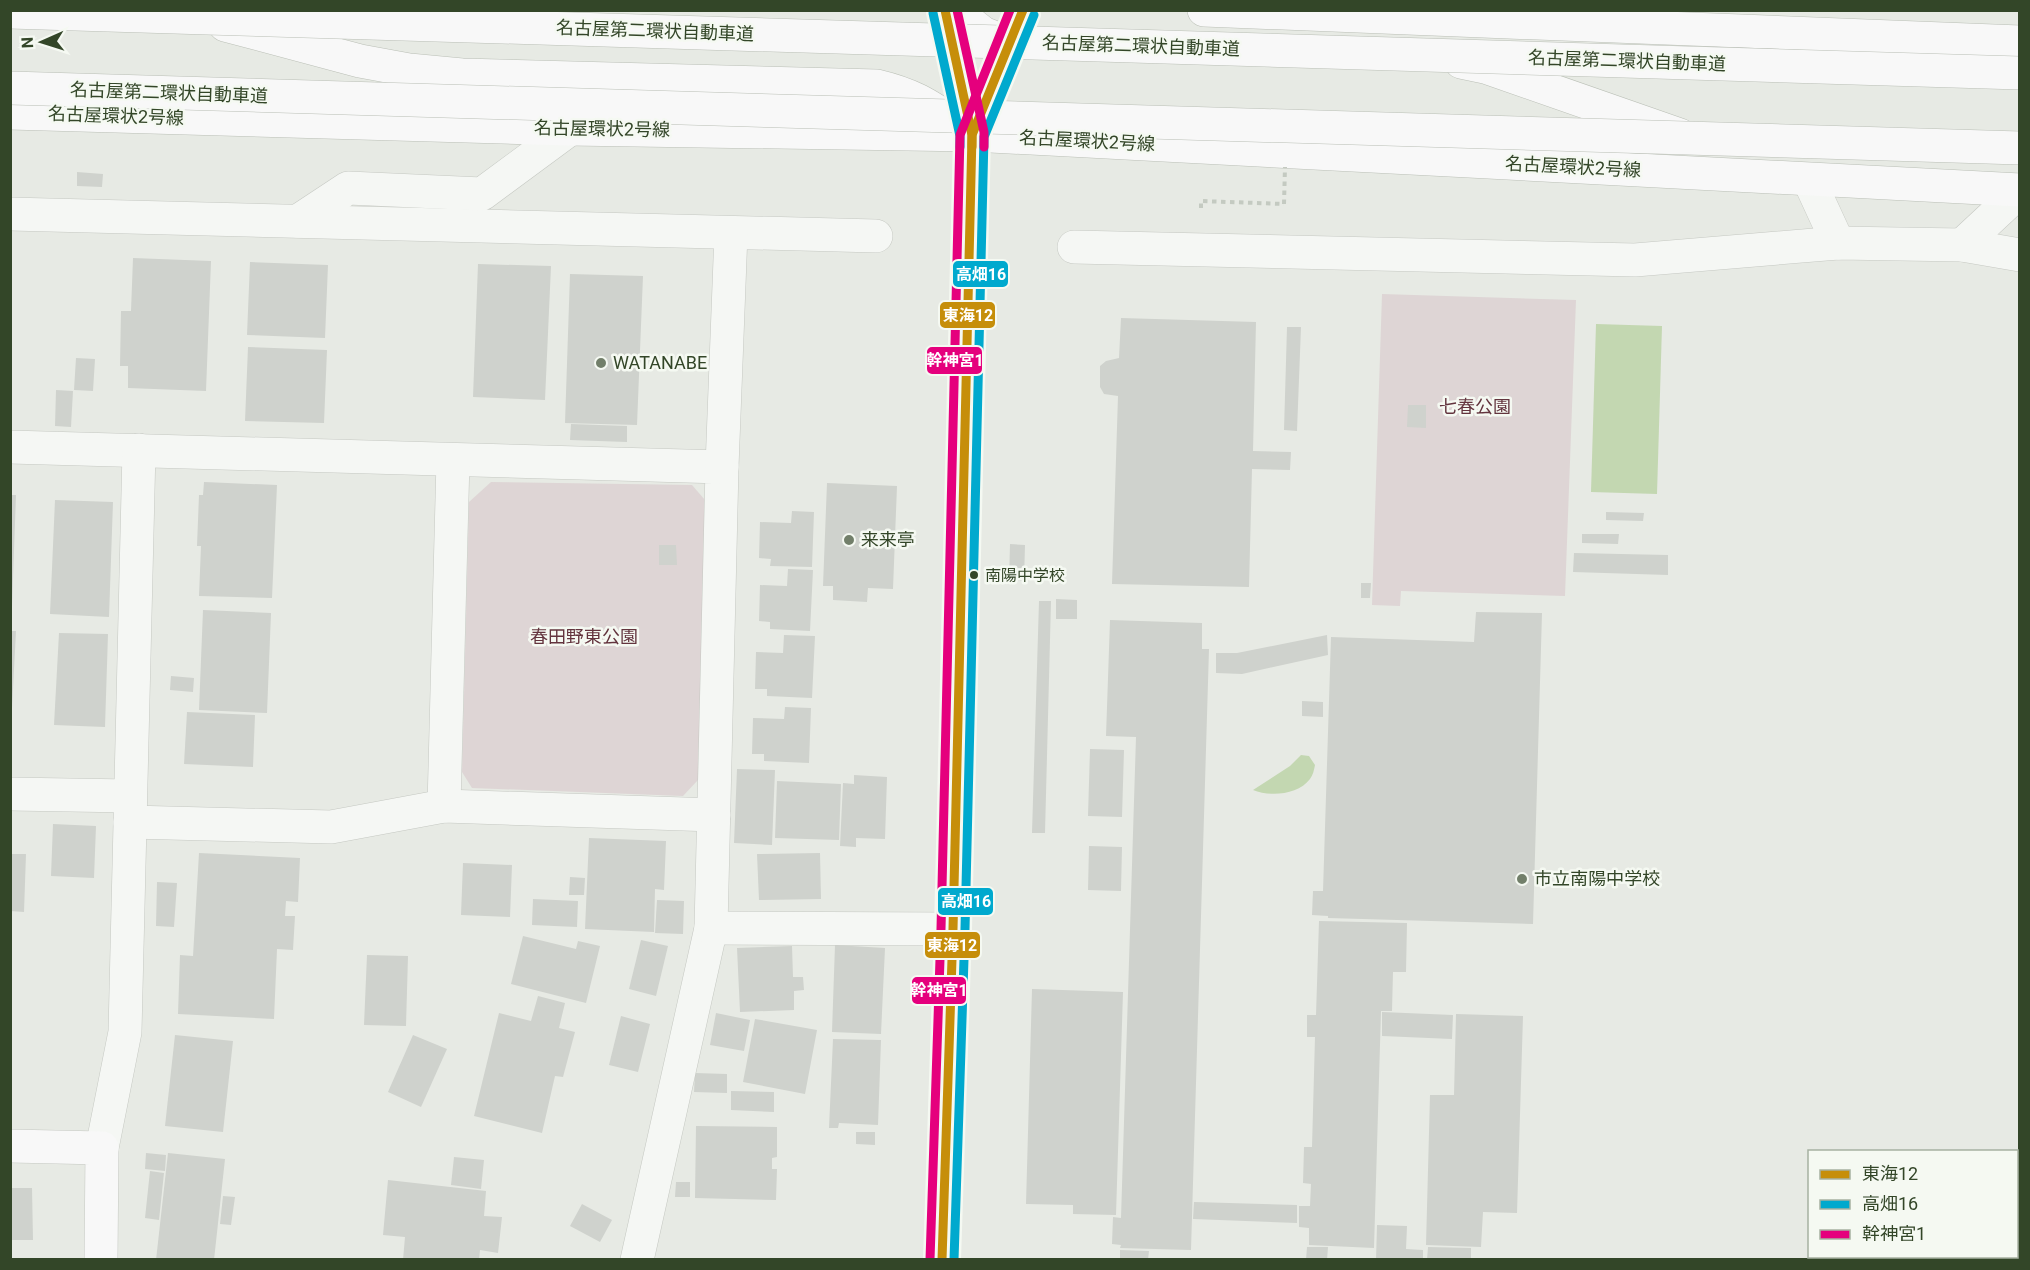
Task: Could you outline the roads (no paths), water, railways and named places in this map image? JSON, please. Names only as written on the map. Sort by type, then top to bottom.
[{"type":"main road","points":[[173,10],[360,61],[409,70],[462,75],[877,86],[901,91],[922,100],[972,135]]},
{"type":"main road","points":[[942,1260],[953,929],[972,135],[945,10]]},
{"type":"main road","points":[[954,10],[983,33],[1010,44],[1439,58],[1485,67],[1809,180]]},
{"type":"main road","points":[[972,135],[1023,10]]},
{"type":"main road","points":[[1204,10],[1367,14],[2019,42]]},
{"type":"main road","name":"名古屋第二環状自動車道","points":[[10,12],[2019,73]]},
{"type":"main road","name":"名古屋第二環状自動車道","points":[[10,88],[2019,148]]},
{"type":"main road","name":"名古屋環状2号線","points":[[10,113],[570,129],[972,135],[2019,190]]},
{"type":"main road","points":[[10,1146],[102,1148],[101,1260]]},
{"type":"street","points":[[298,221],[348,188],[482,194],[570,129]]},
{"type":"street","points":[[1809,180],[1838,243]]},
{"type":"street","points":[[1962,245],[2019,190]]},
{"type":"street","points":[[10,214],[876,236]]},
{"type":"street","points":[[637,1260],[711,928],[722,467],[731,233]]},
{"type":"street","points":[[1074,247],[1635,260],[1838,243],[1962,245],[2019,255]]},
{"type":"street","points":[[10,447],[722,467]]},
{"type":"street","points":[[102,1148],[125,1032],[139,450]]},
{"type":"street","points":[[444,806],[453,460]]},
{"type":"street","points":[[10,794],[130,809],[331,827],[444,806],[714,815]]},
{"type":"street","points":[[711,928],[953,929]]},
{"type":"place","name":"WATANABE","points":[[601,363]]},
{"type":"place","name":"来来亭","points":[[849,540]]},
{"type":"place","name":"南陽中学校","points":[[974,575]]},
{"type":"place","name":"市立南陽中学校","points":[[1522,879]]},
{"type":"park label","name":"七春公園","points":[[1475,407]]},
{"type":"park label","name":"春田野東公園","points":[[584,637]]}]
